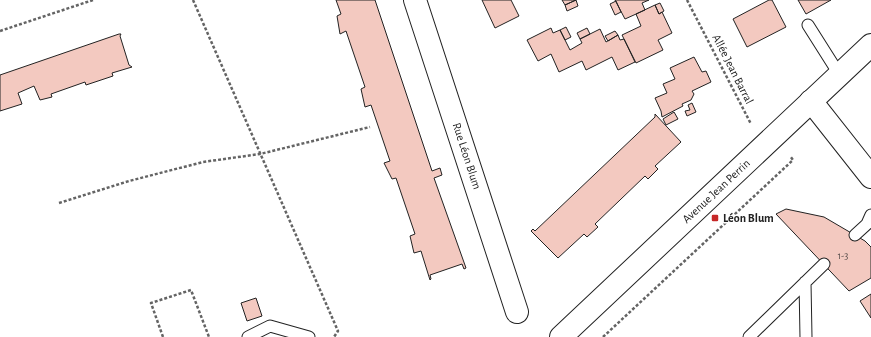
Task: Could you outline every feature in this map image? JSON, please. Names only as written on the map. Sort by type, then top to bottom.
[{"type":"main road","name":"Rue Léon Blum","points":[[415,0],[517,312]]},
{"type":"main road","name":"Avenue Jean Perrin","points":[[562,337],[871,45]]},
{"type":"main road","points":[[811,101],[871,177]]},
{"type":"lane","points":[[808,25],[839,74]]},
{"type":"lane","points":[[855,235],[867,224],[871,215]]},
{"type":"lane","points":[[749,337],[824,264]]},
{"type":"lane","points":[[805,282],[806,337]]},
{"type":"lane","points":[[248,337],[270,326],[309,337]]},
{"type":"path","points":[[0,30],[93,0]]},
{"type":"path","points":[[193,0],[338,331],[334,337]]},
{"type":"path","name":"Allée Jean Barral","points":[[688,0],[763,147]]},
{"type":"path","points":[[59,203],[129,181],[203,162],[260,154],[370,127]]},
{"type":"path","points":[[163,337],[151,303],[191,290],[209,337]]},
{"type":"building","points":[[336,0],[375,0],[432,171],[440,168],[442,175],[434,178],[466,268],[464,269],[462,264],[430,275],[430,280],[421,251],[414,253],[410,236],[415,234],[396,178],[392,179],[384,163],[390,161],[371,105],[365,107],[361,89],[365,87],[346,31],[340,34],[337,16],[341,14]]},
{"type":"building","points":[[482,0],[511,0],[519,16],[495,28]]},
{"type":"building","points":[[562,0],[576,0],[565,5]]},
{"type":"building","points":[[576,0],[578,6],[567,11],[565,5]]},
{"type":"building","points":[[615,0],[649,0],[642,3],[645,10],[625,19]]},
{"type":"building","points":[[769,0],[772,0],[786,27],[747,47],[733,19]]},
{"type":"building","points":[[798,0],[831,0],[806,14]]},
{"type":"building","points":[[616,1],[621,12],[615,15],[610,4]]},
{"type":"building","points":[[660,3],[664,11],[659,14],[655,5]]},
{"type":"building","points":[[655,5],[659,14],[662,12],[672,33],[658,40],[663,50],[636,63],[622,35],[641,26],[636,14]]},
{"type":"building","points":[[566,27],[571,37],[565,40],[560,30]]},
{"type":"building","points":[[551,28],[553,33],[560,30],[570,50],[582,43],[580,39],[600,29],[606,42],[618,35],[620,40],[624,39],[635,62],[618,70],[612,57],[586,70],[582,61],[559,72],[551,54],[538,61],[527,40]]},
{"type":"building","points":[[587,28],[590,34],[580,39],[577,33]]},
{"type":"building","points":[[615,31],[618,35],[608,41],[605,36]]},
{"type":"building","points":[[121,34],[120,36],[129,65],[132,67],[112,73],[113,76],[86,85],[85,82],[51,94],[52,97],[40,100],[34,86],[18,93],[22,104],[0,111],[0,75]]},
{"type":"building","points":[[694,57],[702,72],[706,71],[711,82],[692,91],[694,94],[691,100],[662,117],[655,98],[667,93],[663,84],[675,79],[670,68]]},
{"type":"building","points":[[692,103],[696,112],[687,116],[685,111],[690,110],[688,105]]},
{"type":"building","points":[[674,112],[678,119],[666,125],[663,119]]},
{"type":"building","points":[[655,114],[681,142],[655,166],[658,169],[648,179],[645,176],[595,224],[598,227],[587,237],[584,234],[558,258],[531,231],[533,229],[535,231],[655,117]]},
{"type":"building","points":[[786,209],[824,217],[865,241],[871,247],[871,278],[849,291],[776,214]]},
{"type":"building","points":[[871,294],[871,318],[860,301]]},
{"type":"building","points":[[256,298],[262,316],[247,321],[241,303]]},
{"type":"place","name":"Léon Blum","points":[[715,218]]}]
